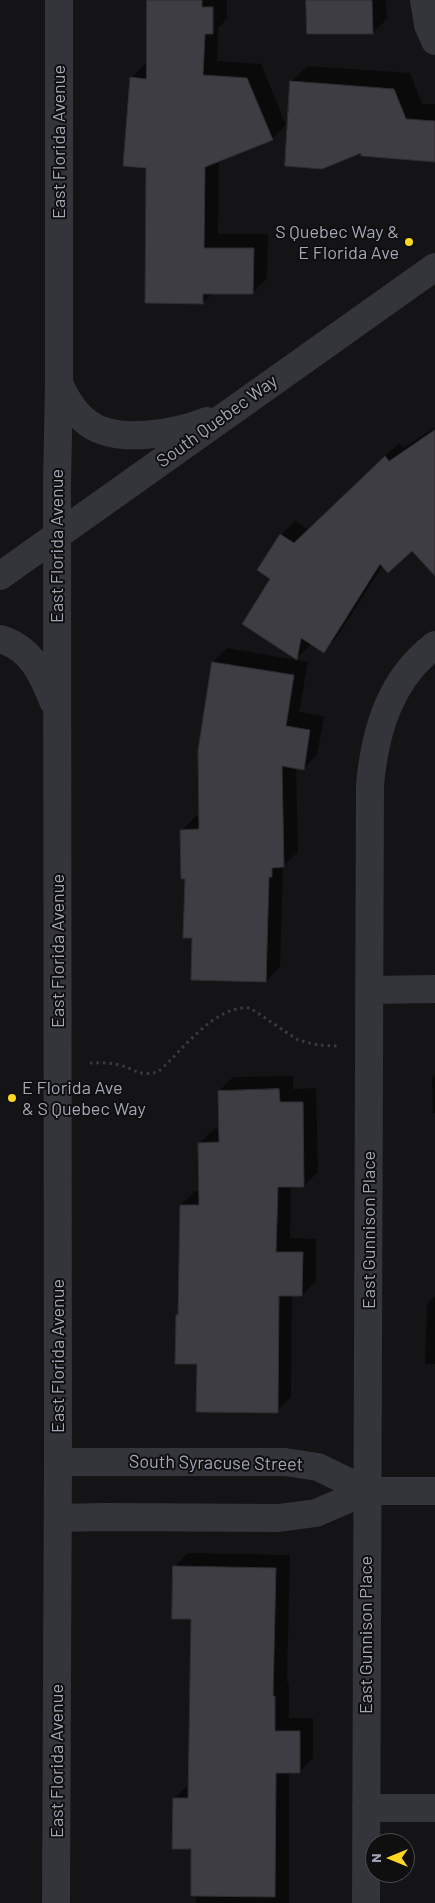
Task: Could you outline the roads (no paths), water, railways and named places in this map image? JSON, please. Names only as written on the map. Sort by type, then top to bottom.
[{"type":"street","name":"East Florida Avenue","points":[[56,1903],[59,0]]},
{"type":"street","points":[[424,0],[428,25],[435,41]]},
{"type":"street","name":"South Quebec Way","points":[[0,576],[435,267]]},
{"type":"street","points":[[59,383],[66,400],[88,424],[103,431],[122,435],[161,433],[200,424],[227,414]]},
{"type":"street","points":[[0,639],[11,642],[22,649],[36,662],[57,711]]},
{"type":"street","name":"East Gunnison Place","points":[[366,1903],[370,785],[372,763],[383,716],[405,675],[435,645]]},
{"type":"street","points":[[370,990],[435,989]]},
{"type":"street","name":"South Syracuse Street","points":[[58,1462],[299,1463],[318,1467],[367,1491]]},
{"type":"street","name":"South Syracuse Street","points":[[58,1518],[279,1518],[316,1512],[367,1491],[435,1491]]},
{"type":"street","points":[[366,1808],[435,1808]]},
{"type":"place","name":"S Quebec Way & E Florida Ave","points":[[409,242]]},
{"type":"place","name":"E Florida Ave & S Quebec Way","points":[[12,1098]]}]
